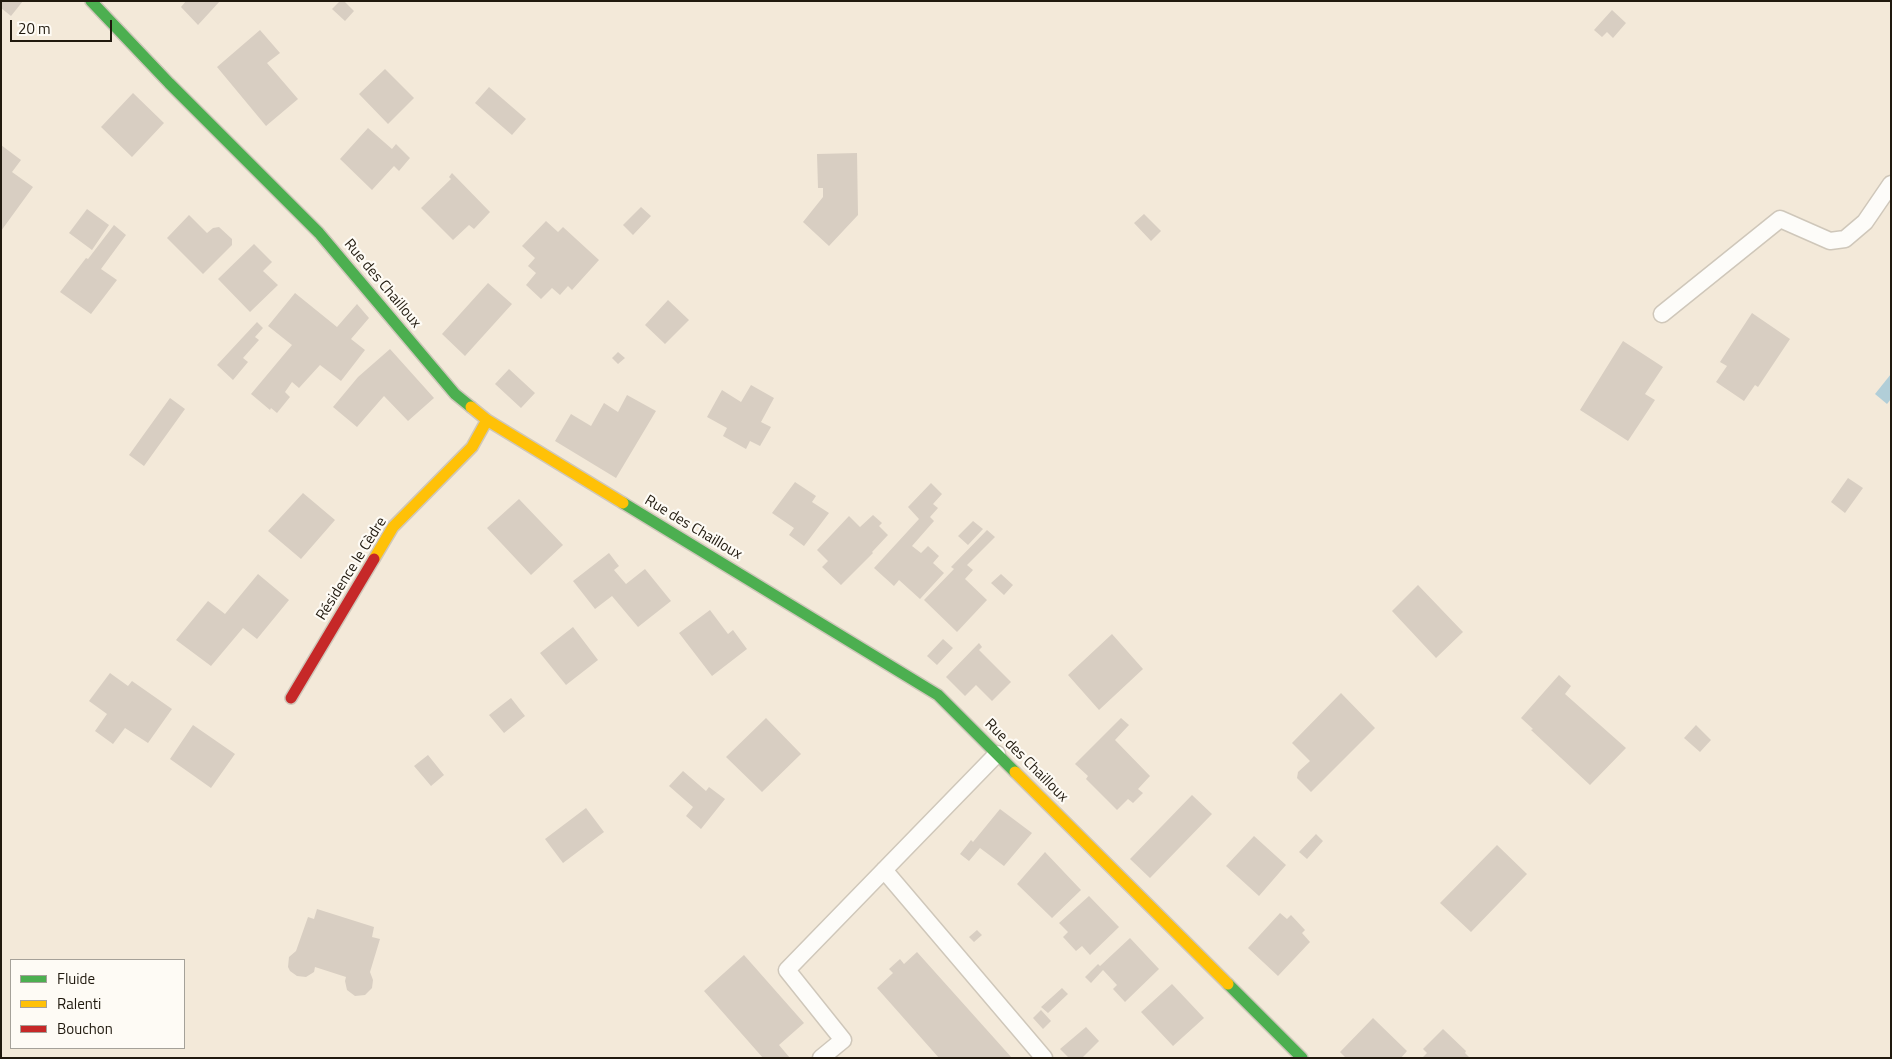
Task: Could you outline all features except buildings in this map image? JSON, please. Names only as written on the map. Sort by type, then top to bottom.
[{"type":"street","name":"Rue des Chailloux","points":[[91,1],[169,83],[319,233],[455,394],[487,420],[938,695],[1302,1058]]},
{"type":"street","name":"Résidence le Cèdre","points":[[291,698],[393,527],[472,446],[487,420]]},
{"type":"lane","points":[[1662,314],[1780,219],[1830,241],[1845,239],[1865,222],[1891,184]]},
{"type":"lane","points":[[821,1058],[843,1040],[787,970],[998,754]]},
{"type":"lane","points":[[884,870],[1044,1058]]},
{"type":"water","points":[[1891,374],[1891,399],[1887,404],[1875,394]]},
{"type":"traffic: fast","points":[[91,1],[169,83],[319,233],[455,394],[471,407]]},
{"type":"traffic: fast","points":[[623,503],[938,695],[1015,772]]},
{"type":"traffic: fast","points":[[1228,984],[1302,1058]]},
{"type":"traffic: slow","points":[[471,407],[487,420],[623,503]]},
{"type":"traffic: slow","points":[[374,559],[393,527],[472,447],[487,420]]},
{"type":"traffic: slow","points":[[1015,772],[1228,984]]},
{"type":"traffic: jam","points":[[291,698],[374,559]]}]
